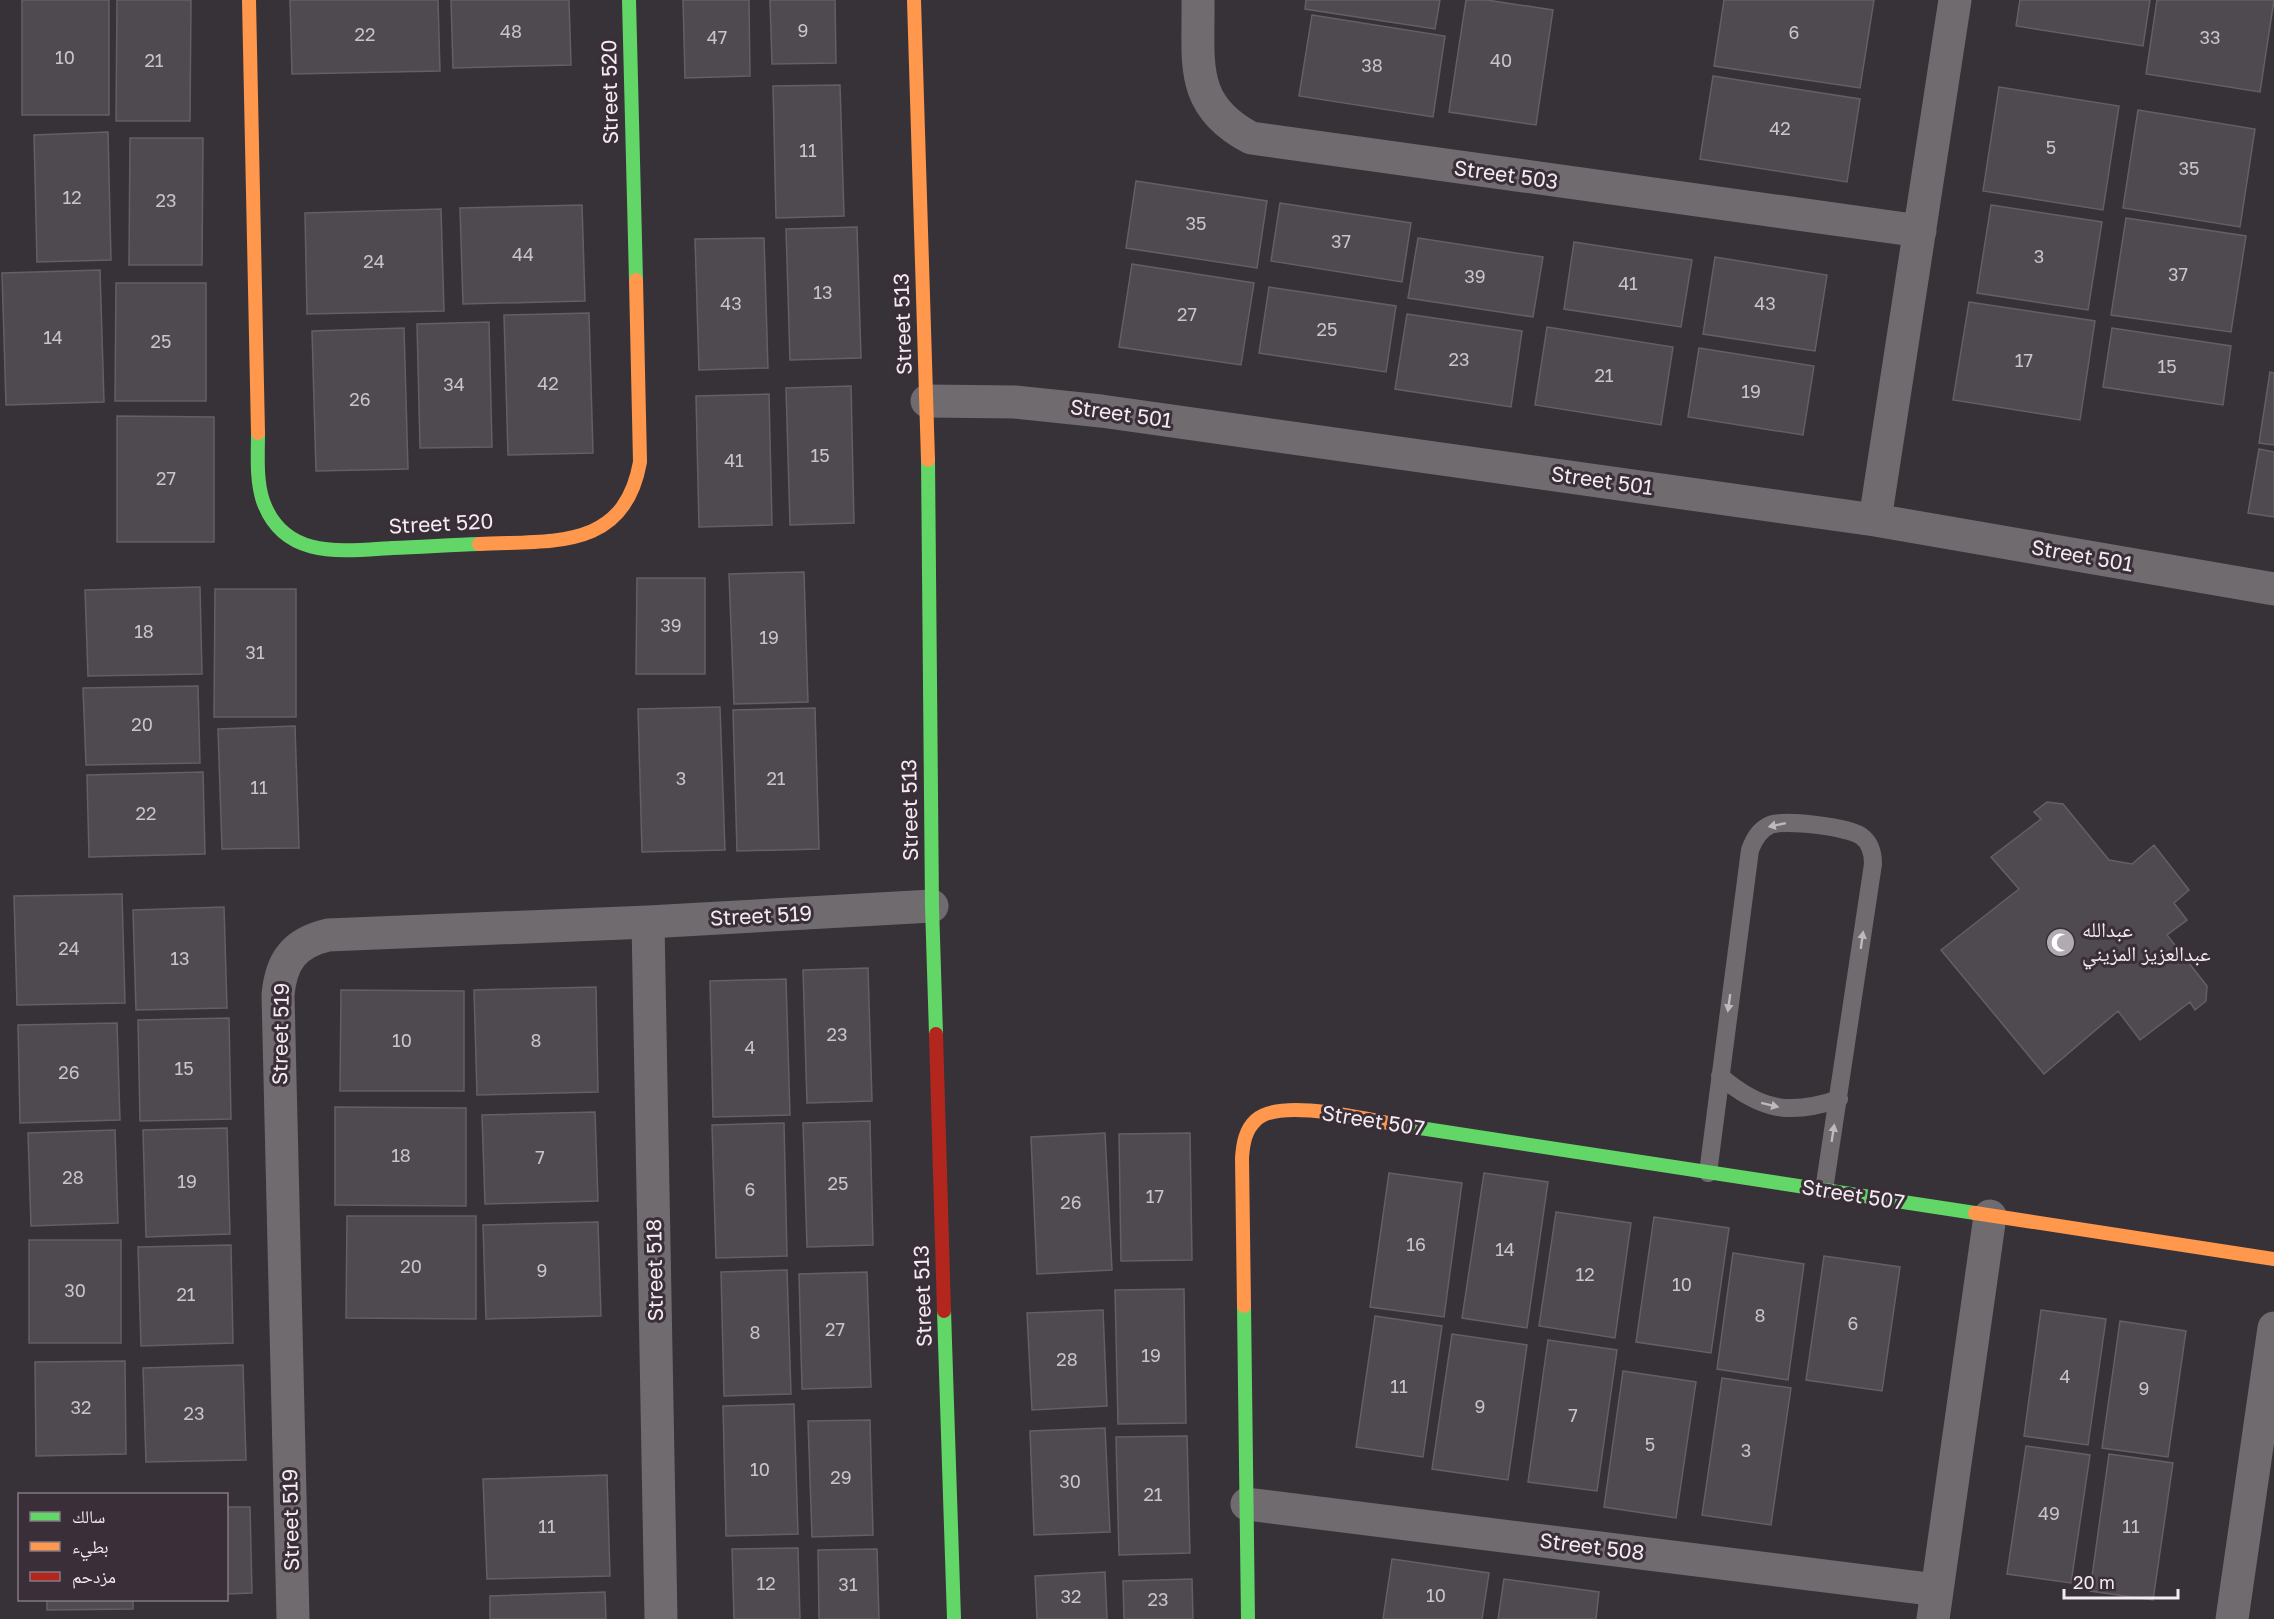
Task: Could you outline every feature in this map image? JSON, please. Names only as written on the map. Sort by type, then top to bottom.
[{"type":"street","name":"Street 520","points":[[249,0],[259,485],[262,502],[271,519],[283,532],[298,543],[315,549],[333,550],[571,539],[589,534],[606,525],[620,513],[631,497],[638,480],[640,462],[629,0]]},
{"type":"street","name":"Street 513","points":[[914,0],[927,401],[932,906],[954,1619]]},
{"type":"street","name":"Street 503","points":[[1198,0],[1199,72],[1202,88],[1209,103],[1220,117],[1234,129],[1251,138],[1270,143],[1920,231]]},
{"type":"street","points":[[1875,520],[1955,0]]},
{"type":"street","name":"Street 501","points":[[927,401],[1015,402],[1101,411],[1875,520],[2274,589]]},
{"type":"street","name":"Street 519","points":[[293,1619],[278,995],[284,965],[294,952],[304,944],[328,935],[648,922],[932,906]]},
{"type":"street","name":"Street 518","points":[[648,922],[661,1619]]},
{"type":"street","name":"Street 507","points":[[1248,1619],[1242,1158],[1247,1130],[1255,1119],[1268,1111],[1282,1108],[1297,1109],[2274,1259]]},
{"type":"street","points":[[1935,1605],[1990,1216]]},
{"type":"street","points":[[2232,1619],[2274,1328]]},
{"type":"street","name":"Street 508","points":[[1246,1504],[1935,1605]]},
{"type":"lane","points":[[1708,1173],[1750,850],[1754,839],[1761,831],[1779,823],[1849,831],[1860,835],[1869,843],[1873,853],[1873,864],[1824,1190]]},
{"type":"lane","points":[[1720,1076],[1740,1094],[1763,1104],[1789,1109],[1815,1107],[1839,1099]]},
{"type":"building","points":[[22,0],[109,0],[109,115],[22,115]]},
{"type":"building","points":[[117,0],[191,0],[190,121],[116,121]]},
{"type":"building","points":[[290,0],[438,0],[440,71],[292,74]]},
{"type":"building","points":[[451,0],[569,0],[571,65],[453,68]]},
{"type":"building","points":[[683,0],[749,0],[750,76],[685,78]]},
{"type":"building","points":[[770,0],[835,0],[836,63],[772,64]]},
{"type":"building","points":[[1306,0],[1440,0],[1435,29],[1305,9]]},
{"type":"building","points":[[1466,0],[1487,0],[1553,10],[1536,125],[1449,112]]},
{"type":"building","points":[[1724,0],[1874,0],[1860,88],[1714,66]]},
{"type":"building","points":[[2020,0],[2150,0],[2143,46],[2016,26]]},
{"type":"building","points":[[2157,0],[2274,0],[2260,92],[2146,74]]},
{"type":"building","points":[[1312,15],[1445,36],[1433,117],[1299,96]]},
{"type":"building","points":[[1713,76],[1860,99],[1847,182],[1700,159]]},
{"type":"building","points":[[840,85],[844,216],[776,218],[773,86]]},
{"type":"building","points":[[1999,87],[2119,106],[2103,210],[1983,191]]},
{"type":"building","points":[[2138,110],[2255,129],[2240,227],[2123,208]]},
{"type":"building","points":[[108,132],[111,260],[37,262],[34,135]]},
{"type":"building","points":[[130,138],[203,138],[202,265],[129,265]]},
{"type":"building","points":[[1136,181],[1267,201],[1257,268],[1126,248]]},
{"type":"building","points":[[1280,203],[1411,223],[1402,282],[1271,261]]},
{"type":"building","points":[[582,205],[585,301],[463,304],[460,208]]},
{"type":"building","points":[[1991,205],[2102,222],[2088,310],[1977,293]]},
{"type":"building","points":[[441,209],[444,311],[307,314],[305,213]]},
{"type":"building","points":[[2126,218],[2246,236],[2231,332],[2111,315]]},
{"type":"building","points":[[857,227],[861,358],[790,360],[786,229]]},
{"type":"building","points":[[764,238],[768,368],[699,370],[695,239]]},
{"type":"building","points":[[1418,238],[1543,257],[1533,317],[1408,298]]},
{"type":"building","points":[[1574,242],[1692,260],[1681,327],[1564,309]]},
{"type":"building","points":[[1715,257],[1827,275],[1815,351],[1703,334]]},
{"type":"building","points":[[1132,264],[1254,283],[1241,365],[1119,347]]},
{"type":"building","points":[[100,270],[104,402],[6,405],[2,273]]},
{"type":"building","points":[[116,283],[206,283],[206,401],[115,401]]},
{"type":"building","points":[[1269,287],[1396,306],[1386,372],[1259,353]]},
{"type":"building","points":[[1969,302],[2095,321],[2080,420],[1953,400]]},
{"type":"building","points":[[589,313],[593,453],[508,455],[504,315]]},
{"type":"building","points":[[1407,314],[1522,331],[1511,407],[1395,389]]},
{"type":"building","points":[[489,322],[492,447],[420,448],[417,324]]},
{"type":"building","points":[[1547,327],[1673,347],[1661,425],[1535,405]]},
{"type":"building","points":[[404,328],[408,469],[316,471],[312,331]]},
{"type":"building","points":[[2112,328],[2231,346],[2223,405],[2103,387]]},
{"type":"building","points":[[1699,348],[1814,366],[1803,435],[1688,417]]},
{"type":"building","points":[[2270,372],[2274,373],[2274,445],[2259,443]]},
{"type":"building","points":[[851,386],[854,523],[790,525],[786,388]]},
{"type":"building","points":[[769,394],[772,525],[699,527],[696,396]]},
{"type":"building","points":[[117,416],[214,417],[214,542],[117,542]]},
{"type":"building","points":[[2259,449],[2274,452],[2274,517],[2248,513]]},
{"type":"building","points":[[804,572],[808,702],[734,704],[729,574]]},
{"type":"building","points":[[637,578],[705,578],[705,674],[636,674]]},
{"type":"building","points":[[200,587],[202,674],[88,676],[85,590]]},
{"type":"building","points":[[215,589],[296,589],[296,717],[214,717]]},
{"type":"building","points":[[198,686],[200,763],[86,765],[83,688]]},
{"type":"building","points":[[720,707],[725,850],[642,852],[638,709]]},
{"type":"building","points":[[815,708],[819,849],[737,851],[733,710]]},
{"type":"building","points":[[295,726],[299,848],[222,849],[218,729]]},
{"type":"building","points":[[203,772],[205,854],[89,857],[87,775]]},
{"type":"building","name":"عبدالله عبدالعزيز المزيني","points":[[2047,802],[2063,804],[2109,860],[2132,864],[2154,845],[2189,890],[2174,903],[2187,920],[2167,935],[2207,986],[2206,1001],[2195,1010],[2190,1002],[2140,1040],[2118,1011],[2044,1074],[1941,950],[2019,889],[1991,857],[2041,819],[2034,812]]},
{"type":"building","points":[[122,894],[125,1003],[17,1005],[14,896]]},
{"type":"building","points":[[224,907],[227,1008],[136,1010],[133,910]]},
{"type":"building","points":[[868,968],[872,1101],[807,1103],[803,970]]},
{"type":"building","points":[[786,979],[790,1115],[713,1117],[710,981]]},
{"type":"building","points":[[596,987],[598,1092],[477,1095],[474,990]]},
{"type":"building","points":[[341,990],[464,991],[464,1091],[340,1091]]},
{"type":"building","points":[[229,1018],[231,1119],[140,1121],[138,1020]]},
{"type":"building","points":[[117,1023],[120,1120],[20,1123],[18,1025]]},
{"type":"building","points":[[335,1107],[466,1108],[466,1206],[335,1205]]},
{"type":"building","points":[[595,1112],[598,1201],[485,1204],[482,1115]]},
{"type":"building","points":[[870,1121],[873,1245],[807,1247],[803,1123]]},
{"type":"building","points":[[784,1123],[787,1256],[716,1258],[712,1125]]},
{"type":"building","points":[[227,1128],[230,1234],[146,1237],[143,1130]]},
{"type":"building","points":[[115,1130],[118,1223],[31,1226],[28,1133]]},
{"type":"building","points":[[1105,1133],[1112,1270],[1037,1274],[1031,1137]]},
{"type":"building","points":[[1190,1133],[1192,1260],[1121,1261],[1119,1134]]},
{"type":"building","points":[[1389,1173],[1462,1183],[1444,1317],[1370,1307]]},
{"type":"building","points":[[1484,1173],[1548,1182],[1527,1328],[1462,1318]]},
{"type":"building","points":[[1556,1212],[1631,1223],[1615,1338],[1539,1326]]},
{"type":"building","points":[[347,1216],[476,1216],[476,1319],[346,1318]]},
{"type":"building","points":[[1654,1217],[1729,1228],[1711,1353],[1636,1342]]},
{"type":"building","points":[[598,1222],[601,1316],[486,1319],[483,1225]]},
{"type":"building","points":[[29,1240],[121,1240],[121,1343],[29,1343]]},
{"type":"building","points":[[231,1245],[233,1343],[141,1346],[138,1247]]},
{"type":"building","points":[[1733,1253],[1804,1264],[1788,1380],[1717,1369]]},
{"type":"building","points":[[1824,1256],[1900,1267],[1882,1391],[1806,1380]]},
{"type":"building","points":[[787,1270],[791,1394],[724,1396],[721,1272]]},
{"type":"building","points":[[867,1272],[871,1387],[802,1389],[799,1274]]},
{"type":"building","points":[[1184,1289],[1186,1423],[1118,1424],[1115,1290]]},
{"type":"building","points":[[1103,1310],[1107,1406],[1032,1410],[1027,1313]]},
{"type":"building","points":[[2041,1310],[2106,1319],[2088,1445],[2024,1436]]},
{"type":"building","points":[[1375,1316],[1442,1326],[1423,1457],[1356,1447]]},
{"type":"building","points":[[2120,1321],[2186,1331],[2168,1457],[2102,1448]]},
{"type":"building","points":[[1452,1334],[1527,1345],[1508,1480],[1432,1469]]},
{"type":"building","points":[[1548,1340],[1617,1350],[1597,1491],[1528,1482]]},
{"type":"building","points":[[125,1361],[126,1454],[36,1456],[35,1362]]},
{"type":"building","points":[[243,1365],[246,1460],[146,1462],[143,1368]]},
{"type":"building","points":[[1623,1371],[1696,1382],[1676,1518],[1604,1507]]},
{"type":"building","points":[[1722,1378],[1791,1388],[1771,1525],[1702,1515]]},
{"type":"building","points":[[794,1404],[798,1534],[726,1536],[723,1406]]},
{"type":"building","points":[[870,1420],[873,1535],[812,1537],[808,1421]]},
{"type":"building","points":[[1105,1428],[1110,1532],[1034,1535],[1030,1431]]},
{"type":"building","points":[[1187,1436],[1190,1553],[1119,1555],[1116,1437]]},
{"type":"building","points":[[2026,1446],[2090,1455],[2071,1583],[2007,1574]]},
{"type":"building","points":[[2109,1454],[2173,1463],[2153,1600],[2090,1591]]},
{"type":"building","points":[[607,1475],[610,1576],[487,1579],[483,1479]]},
{"type":"building","points":[[228,1507],[250,1507],[252,1593],[228,1594]]},
{"type":"building","points":[[798,1548],[800,1619],[734,1619],[732,1549]]},
{"type":"building","points":[[877,1549],[879,1619],[819,1619],[818,1550]]},
{"type":"building","points":[[1392,1559],[1489,1573],[1482,1619],[1383,1619]]},
{"type":"building","points":[[1105,1572],[1107,1619],[1037,1619],[1035,1576]]},
{"type":"building","points":[[1192,1579],[1193,1619],[1124,1619],[1123,1581]]},
{"type":"building","points":[[1504,1579],[1599,1592],[1596,1619],[1498,1619]]},
{"type":"building","points":[[605,1592],[606,1619],[490,1619],[490,1596]]},
{"type":"building","points":[[47,1601],[133,1601],[133,1609],[47,1610]]},
{"type":"traffic: fast","points":[[629,0],[636,280]]},
{"type":"traffic: fast","points":[[258,433],[258,476],[263,501],[273,520],[285,534],[300,543],[335,550],[479,544]]},
{"type":"traffic: fast","points":[[928,460],[932,906],[936,1034]]},
{"type":"traffic: fast","points":[[1400,1125],[1975,1213]]},
{"type":"traffic: fast","points":[[1244,1306],[1248,1619]]},
{"type":"traffic: fast","points":[[944,1311],[954,1619]]},
{"type":"traffic: slow","points":[[249,0],[258,433]]},
{"type":"traffic: slow","points":[[914,0],[928,460]]},
{"type":"traffic: slow","points":[[479,544],[557,540],[580,535],[601,526],[618,512],[631,491],[640,462],[636,280]]},
{"type":"traffic: slow","points":[[1244,1306],[1242,1158],[1245,1138],[1252,1124],[1268,1113],[1304,1110],[1400,1125]]},
{"type":"traffic: slow","points":[[1975,1213],[2274,1259]]},
{"type":"traffic: jam","points":[[936,1034],[944,1311]]},
{"type":"place","name":"عبدالله عبدالعزيز المزيني","points":[[2061,942]]}]
